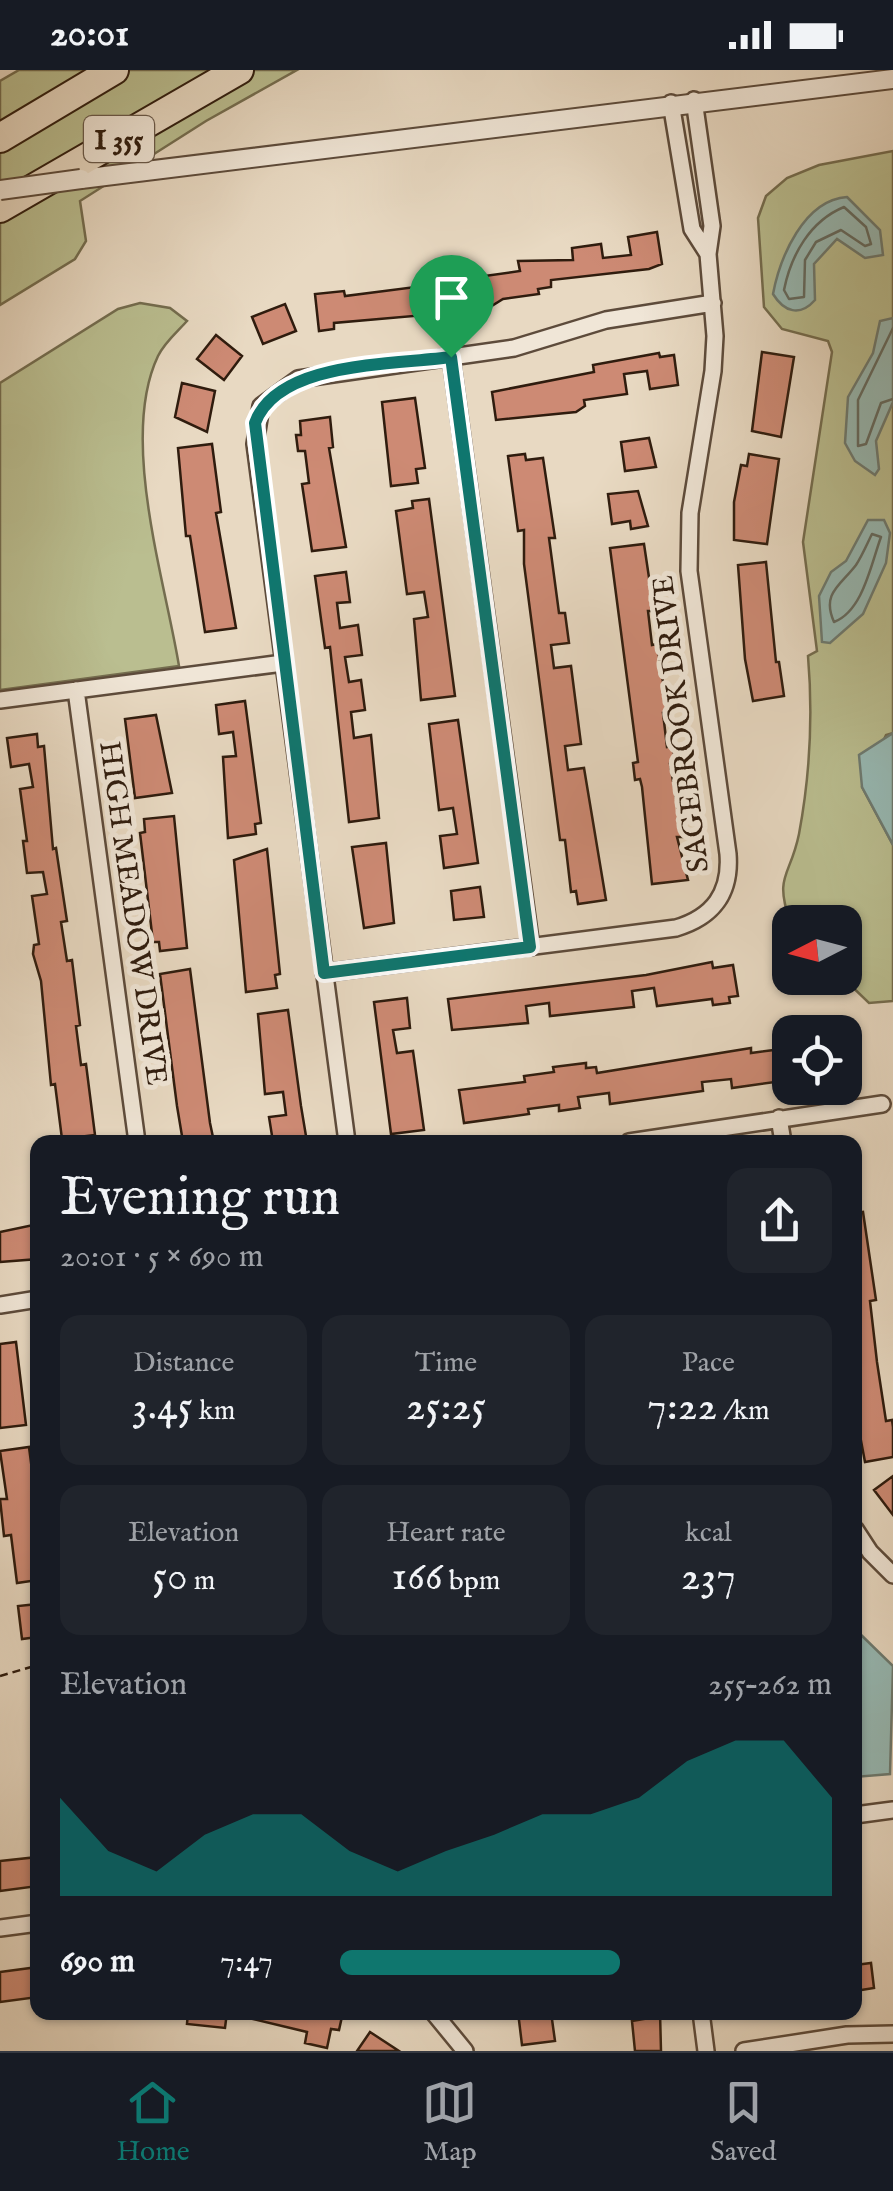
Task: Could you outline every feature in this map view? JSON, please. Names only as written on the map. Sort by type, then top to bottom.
[{"type":"highway","name":"I 355","points":[[0,138],[114,70]]},
{"type":"highway","name":"I 355","points":[[0,208],[239,70]]},
{"type":"street","points":[[0,190],[694,100],[893,79]]},
{"type":"street","name":"SAGEBROOK DRIVE","points":[[324,973],[676,928],[706,916],[725,890],[728,854],[688,543],[714,372],[708,254],[712,226],[694,100]]},
{"type":"street","name":"SAGEBROOK DRIVE","points":[[671,104],[692,229],[708,254]]},
{"type":"street","points":[[346,1135],[254,444],[262,406],[298,379],[514,348],[606,320],[713,303]]},
{"type":"street","points":[[451,357],[530,947]]},
{"type":"street","points":[[0,700],[283,662]]},
{"type":"street","name":"HIGH MEADOW DRIVE","points":[[76,690],[136,1135]]},
{"type":"street","points":[[673,1135],[882,1104]]},
{"type":"street","points":[[780,1118],[781,1135]]},
{"type":"street","points":[[0,1305],[30,1300]]},
{"type":"street","points":[[862,1537],[893,1574]]},
{"type":"street","points":[[862,1814],[893,1810]]},
{"type":"street","points":[[0,1928],[30,1924]]},
{"type":"street","points":[[441,2020],[466,2051]]},
{"type":"street","points":[[702,2020],[706,2051]]},
{"type":"street","points":[[744,2051],[893,2034]]},
{"type":"path","points":[[0,1676],[30,1667]]},
{"type":"green space","points":[[19,70],[297,70],[206,121],[80,201],[86,241],[75,259],[0,305],[0,81]]},
{"type":"green space","points":[[893,151],[893,733],[886,735],[862,787],[893,845],[893,1001],[869,1003],[861,995],[862,905],[785,905],[783,894],[799,834],[808,767],[808,656],[817,651],[803,542],[832,352],[828,341],[782,329],[764,307],[758,218],[766,196],[787,178],[819,165]]},
{"type":"green space","points":[[140,303],[170,308],[187,321],[158,356],[147,389],[143,427],[149,510],[179,666],[0,690],[0,383],[118,309]]},
{"type":"water","points":[[847,197],[880,230],[883,255],[865,258],[837,239],[814,264],[815,300],[804,309],[787,308],[773,294],[781,264],[796,233],[818,208]]},
{"type":"water","points":[[893,318],[893,402],[876,441],[879,469],[875,475],[855,461],[845,443],[848,397],[873,353],[880,321]]},
{"type":"water","points":[[868,520],[884,520],[890,533],[886,563],[863,614],[830,643],[822,642],[819,596],[831,572],[846,561]]},
{"type":"water","points":[[893,733],[893,845],[862,787],[859,755]]},
{"type":"water","points":[[862,1636],[893,1666],[890,1774],[862,1776]]},
{"type":"building","points":[[657,232],[662,264],[649,269],[551,280],[551,287],[538,289],[539,294],[503,299],[490,307],[472,309],[472,305],[436,309],[437,314],[334,323],[334,329],[319,331],[315,294],[344,291],[345,296],[416,287],[416,281],[446,277],[448,294],[472,292],[470,278],[520,271],[518,261],[573,260],[572,248],[601,244],[603,258],[631,255],[628,237]]},
{"type":"building","points":[[285,304],[296,331],[263,344],[252,317]]},
{"type":"building","points":[[216,335],[242,356],[224,380],[197,359]]},
{"type":"building","points":[[762,352],[794,357],[781,437],[752,431]]},
{"type":"building","points":[[659,353],[660,357],[674,355],[678,385],[650,389],[647,371],[624,374],[627,394],[584,400],[585,406],[576,412],[496,420],[492,392],[594,372],[593,365]]},
{"type":"building","points":[[182,383],[215,391],[207,432],[175,417]]},
{"type":"building","points":[[415,398],[425,468],[416,469],[418,483],[391,486],[382,402]]},
{"type":"building","points":[[330,417],[333,447],[329,448],[346,547],[312,551],[302,484],[309,483],[305,451],[298,451],[296,435],[301,435],[300,421]]},
{"type":"building","points":[[649,438],[656,467],[625,471],[621,442]]},
{"type":"building","points":[[212,444],[221,512],[216,513],[236,628],[205,632],[190,536],[186,536],[178,448]]},
{"type":"building","points":[[525,454],[526,460],[543,458],[555,538],[549,538],[559,613],[565,613],[569,643],[551,645],[554,668],[571,666],[581,744],[565,746],[568,770],[584,768],[606,900],[578,904],[576,891],[571,892],[565,840],[560,840],[524,564],[524,530],[518,531],[508,456]]},
{"type":"building","points":[[749,454],[779,459],[767,544],[734,540],[734,502],[741,465],[747,466]]},
{"type":"building","points":[[638,491],[648,526],[631,529],[630,521],[612,524],[608,494]]},
{"type":"building","points":[[429,499],[455,696],[421,700],[414,619],[428,617],[424,592],[407,594],[396,511],[413,508],[412,501]]},
{"type":"building","points":[[644,544],[654,611],[648,611],[652,645],[657,644],[668,713],[663,713],[667,747],[673,746],[675,764],[670,764],[683,837],[677,837],[688,880],[652,884],[642,787],[640,779],[635,780],[633,763],[638,762],[610,548]]},
{"type":"building","points":[[766,562],[776,662],[784,696],[753,701],[745,659],[738,565]]},
{"type":"building","points":[[346,572],[350,602],[337,603],[340,628],[358,625],[362,655],[345,657],[349,682],[361,680],[365,710],[351,712],[354,738],[371,735],[379,818],[349,822],[330,647],[325,648],[315,576]]},
{"type":"building","points":[[245,701],[261,823],[255,824],[256,834],[228,838],[223,757],[236,756],[233,732],[219,734],[216,705]]},
{"type":"building","points":[[156,715],[172,793],[135,798],[125,719]]},
{"type":"building","points":[[458,720],[478,863],[444,868],[440,836],[457,834],[453,808],[439,810],[429,724]]},
{"type":"building","points":[[37,734],[38,747],[44,746],[53,849],[56,848],[67,921],[61,922],[67,961],[72,960],[81,1065],[86,1064],[95,1135],[61,1135],[55,1084],[51,1085],[41,981],[33,954],[34,945],[39,944],[32,896],[47,894],[43,872],[27,873],[23,841],[27,841],[20,789],[33,787],[29,764],[11,767],[7,738]]},
{"type":"building","points":[[174,816],[187,948],[160,951],[159,942],[153,942],[140,833],[145,832],[144,819]]},
{"type":"building","points":[[386,843],[394,923],[364,928],[352,847]]},
{"type":"building","points":[[267,849],[280,974],[275,975],[277,988],[246,992],[234,860]]},
{"type":"building","points":[[480,887],[484,917],[454,920],[451,891]]},
{"type":"building","points":[[712,962],[713,968],[733,965],[738,996],[729,997],[730,1003],[713,1005],[712,999],[657,1006],[654,988],[632,991],[634,1007],[550,1016],[549,1003],[526,1006],[528,1023],[452,1030],[448,999],[646,975]]},
{"type":"building","points":[[190,969],[213,1135],[182,1135],[160,974]]},
{"type":"building","points":[[407,998],[410,1028],[393,1030],[397,1053],[413,1051],[424,1130],[391,1134],[374,1002]]},
{"type":"building","points":[[288,1010],[306,1135],[272,1135],[269,1117],[286,1115],[283,1092],[265,1094],[258,1014]]},
{"type":"building","points":[[751,1048],[751,1053],[772,1050],[772,1082],[732,1088],[731,1079],[702,1082],[703,1091],[610,1104],[609,1093],[578,1097],[580,1108],[559,1111],[559,1105],[528,1109],[529,1114],[464,1123],[459,1090],[525,1082],[524,1076],[554,1072],[553,1067],[586,1063],[586,1068],[596,1067],[597,1073]]},
{"type":"building","points":[[862,1212],[876,1300],[870,1301],[877,1362],[886,1421],[892,1420],[893,1427],[893,1457],[865,1462],[862,1446]]},
{"type":"building","points":[[30,1226],[30,1260],[0,1262],[0,1232]]},
{"type":"building","points":[[16,1342],[26,1425],[0,1428],[0,1344]]},
{"type":"building","points":[[29,1447],[30,1581],[17,1583],[11,1535],[4,1536],[0,1499],[7,1499],[0,1451]]},
{"type":"building","points":[[893,1476],[893,1515],[874,1490]]},
{"type":"building","points":[[30,1605],[30,1638],[22,1639],[18,1606]]},
{"type":"building","points":[[30,1858],[30,1887],[0,1891],[0,1861]]},
{"type":"building","points":[[871,1963],[874,1988],[862,1990],[862,1964]]},
{"type":"building","points":[[30,1968],[30,1998],[0,2002],[0,1972]]},
{"type":"building","points":[[187,2020],[226,2020],[225,2028],[187,2024]]},
{"type":"building","points":[[257,2020],[341,2020],[339,2030],[331,2029],[327,2048],[305,2043],[307,2032]]},
{"type":"building","points":[[519,2020],[552,2020],[555,2041],[522,2045]]},
{"type":"building","points":[[660,2020],[661,2051],[635,2051],[632,2021]]},
{"type":"building","points":[[370,2032],[399,2051],[357,2051]]},
{"type":"route","points":[[451,357],[530,947],[324,973],[254,444],[255,423],[271,395],[298,379],[451,357]]}]
